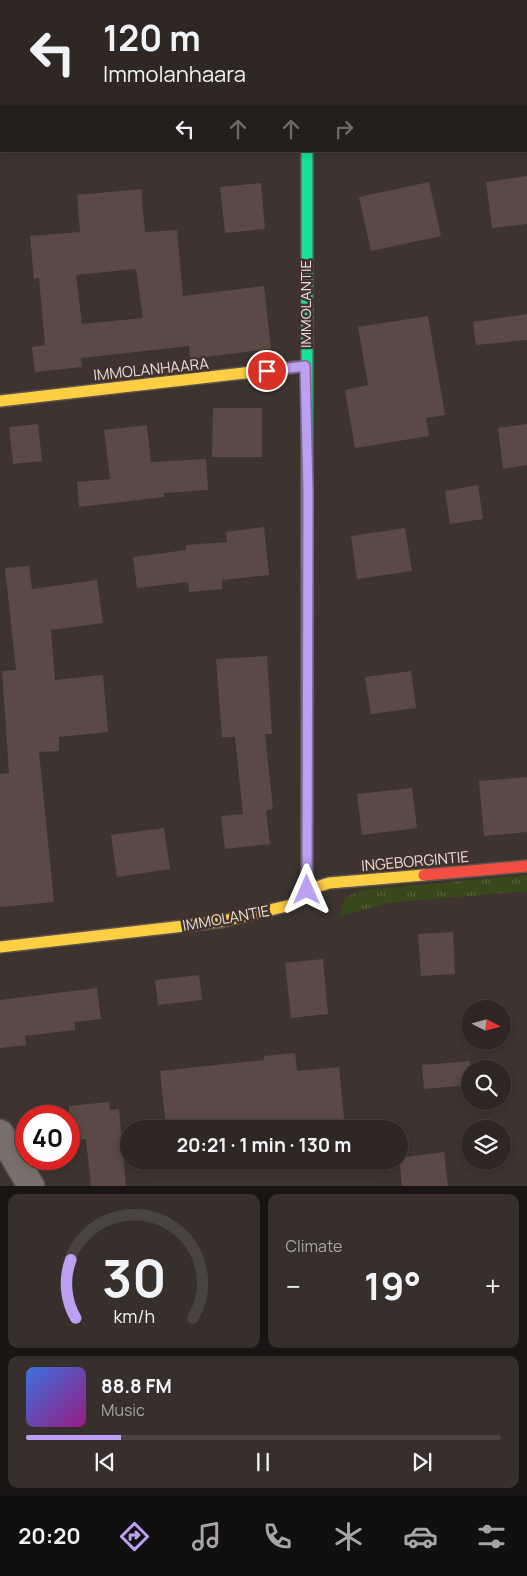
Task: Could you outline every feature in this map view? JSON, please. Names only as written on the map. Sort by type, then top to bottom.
[{"type":"street","name":"IMMOLANTIE","points":[[0,947],[219,922],[290,905],[307,890],[308,492],[305,366],[307,152]]},
{"type":"street","name":"IMMOLANHAARA","points":[[0,400],[305,366]]},
{"type":"street","name":"INGEBORGINTIE","points":[[307,890],[330,883],[527,866]]},
{"type":"street","points":[[0,1133],[31,1186]]},
{"type":"green space","points":[[527,875],[527,891],[387,903],[340,916],[345,898],[362,890]]},
{"type":"building","points":[[527,176],[527,224],[492,228],[486,182]]},
{"type":"building","points":[[429,182],[441,236],[371,251],[359,197]]},
{"type":"building","points":[[261,183],[265,229],[225,233],[220,187]]},
{"type":"building","points":[[141,189],[145,232],[177,230],[183,296],[264,286],[271,349],[190,359],[189,346],[81,358],[82,367],[35,372],[32,347],[45,345],[39,278],[34,279],[30,236],[80,232],[77,195]],"holes":[[[136,269],[143,318],[82,324],[76,275]]]},
{"type":"building","points":[[527,314],[527,340],[476,345],[473,322]]},
{"type":"building","points":[[428,316],[445,415],[426,418],[429,436],[355,448],[345,390],[368,385],[358,327]]},
{"type":"building","points":[[213,408],[262,408],[262,457],[212,457]]},
{"type":"building","points":[[38,424],[42,461],[13,464],[9,427]]},
{"type":"building","points":[[527,424],[527,465],[503,469],[498,428]]},
{"type":"building","points":[[147,425],[151,462],[206,459],[208,490],[164,493],[164,497],[79,507],[77,482],[110,479],[104,430]]},
{"type":"building","points":[[478,485],[483,519],[450,524],[445,491]]},
{"type":"building","points":[[264,527],[269,575],[222,580],[222,589],[189,592],[188,582],[137,588],[133,557],[186,550],[186,545],[227,542],[226,532]]},
{"type":"building","points":[[405,528],[412,571],[357,579],[351,536]]},
{"type":"building","points":[[29,566],[32,589],[97,580],[103,623],[51,630],[55,680],[103,675],[108,732],[59,737],[59,751],[39,752],[54,902],[0,907],[0,774],[9,773],[2,671],[16,670],[5,568]]},
{"type":"building","points":[[267,656],[272,734],[265,734],[273,809],[266,810],[270,844],[225,849],[221,816],[243,814],[235,737],[222,737],[216,659]]},
{"type":"building","points":[[411,671],[416,708],[371,714],[365,677]]},
{"type":"building","points":[[527,777],[527,832],[484,836],[479,781]]},
{"type":"building","points":[[412,788],[417,828],[362,835],[357,794]]},
{"type":"building","points":[[164,828],[170,869],[117,877],[111,835]]},
{"type":"building","points":[[453,932],[455,974],[421,976],[418,934]]},
{"type":"building","points":[[323,959],[328,1014],[291,1018],[285,963]]},
{"type":"building","points":[[199,975],[202,1000],[158,1005],[155,980]]},
{"type":"building","points":[[97,988],[101,1019],[75,1022],[75,1030],[25,1036],[26,1045],[0,1048],[0,1000]]},
{"type":"building","points":[[295,1053],[297,1071],[339,1067],[344,1120],[165,1120],[160,1071],[264,1060],[264,1056]]},
{"type":"building","points":[[461,1062],[461,1086],[424,1089],[422,1065]]},
{"type":"building","points":[[109,1102],[110,1110],[119,1109],[120,1170],[125,1170],[126,1186],[91,1186],[86,1139],[80,1140],[79,1105]]},
{"type":"building","points":[[444,1152],[448,1186],[402,1186],[400,1170],[408,1170],[408,1157]]},
{"type":"traffic: fast","points":[[307,152],[307,567]]},
{"type":"traffic: slow","points":[[0,401],[305,366]]},
{"type":"traffic: slow","points":[[0,947],[219,922],[291,905],[307,890],[329,883],[424,875]]},
{"type":"traffic: jam","points":[[307,567],[307,890]]},
{"type":"traffic: jam","points":[[424,875],[527,866]]},
{"type":"route","points":[[267,371],[305,366],[308,492],[307,890]]}]
